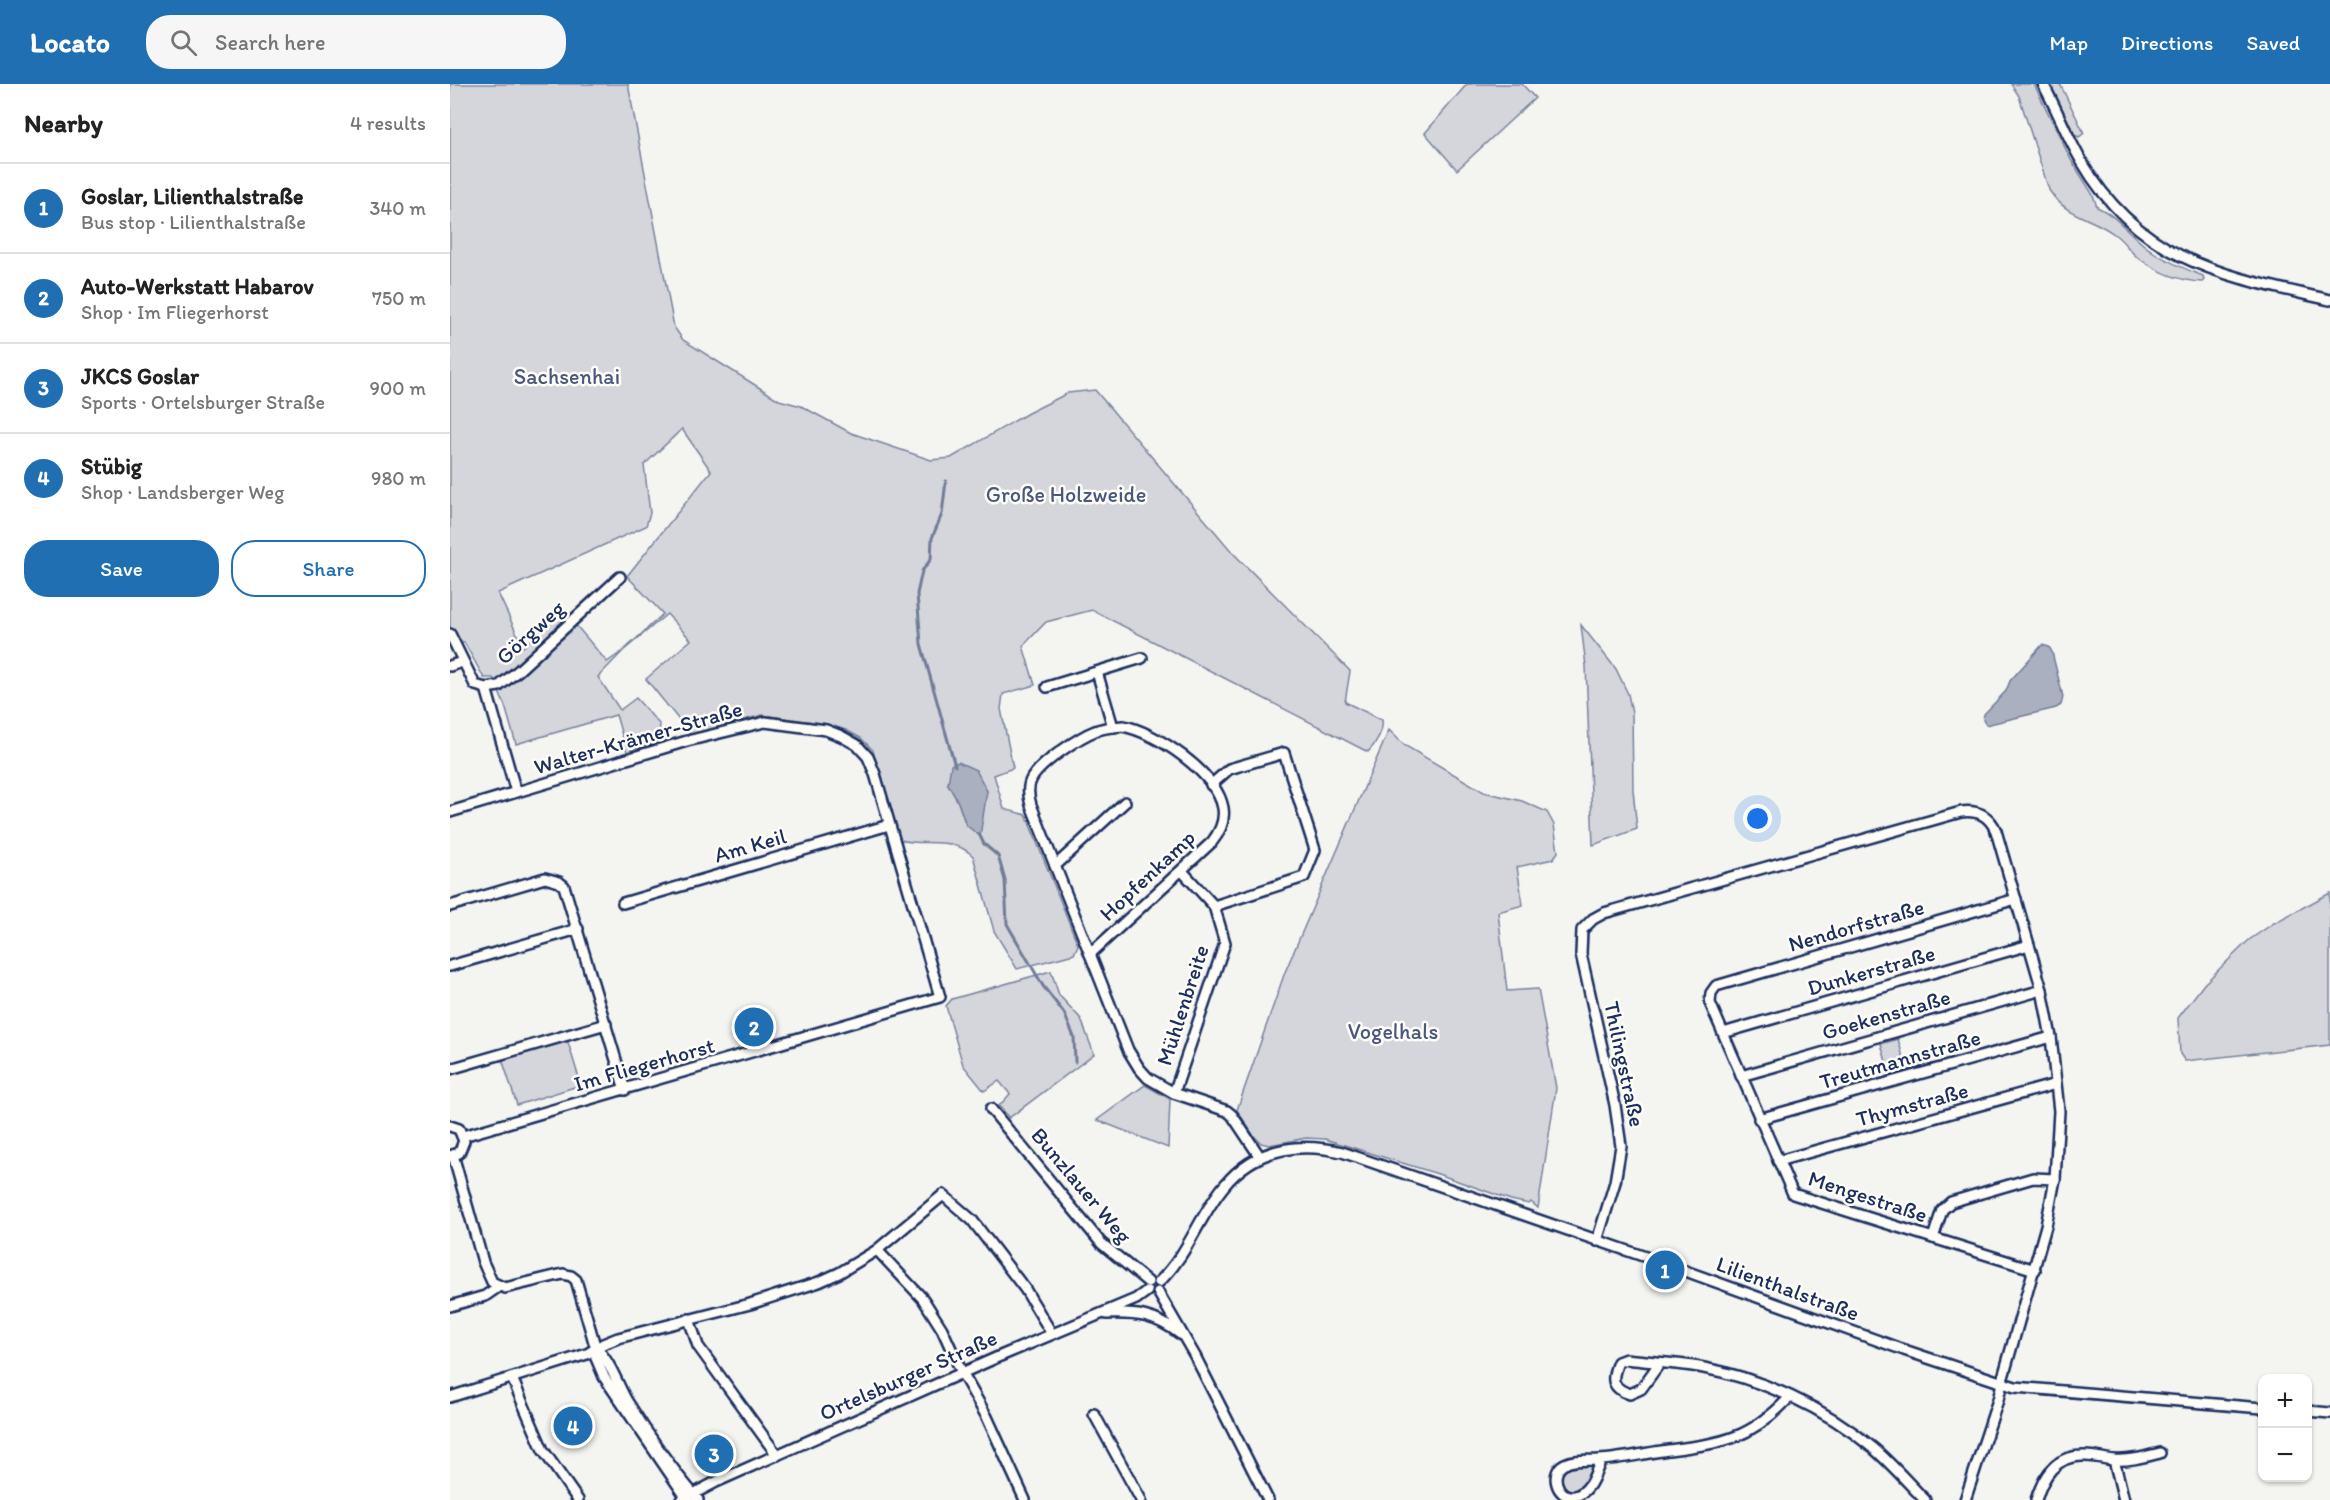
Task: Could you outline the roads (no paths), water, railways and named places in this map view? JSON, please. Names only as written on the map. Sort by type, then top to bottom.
[{"type":"street","points":[[2043,84],[2082,162],[2102,192],[2125,218],[2144,233],[2166,249],[2213,271],[2330,300]]},
{"type":"street","name":"Görgweg","points":[[450,634],[475,685],[486,688],[499,686],[620,577]]},
{"type":"street","points":[[1047,687],[1142,658]]},
{"type":"street","points":[[450,666],[462,662]]},
{"type":"street","points":[[1097,672],[1113,727]]},
{"type":"street","points":[[486,688],[516,792]]},
{"type":"street","name":"Walter-Krämer-Straße","points":[[450,812],[687,741],[765,722],[826,730],[857,744],[868,757],[940,997]]},
{"type":"street","name":"Hopfenkamp","points":[[1113,727],[1132,728],[1171,748],[1191,763],[1211,785],[1223,809],[1220,829],[1212,842],[1090,954],[1029,798],[1031,779],[1042,766],[1086,735],[1113,727]]},
{"type":"street","points":[[1211,785],[1229,769],[1284,753],[1315,850],[1304,877],[1214,906]]},
{"type":"street","points":[[1055,866],[1125,802]]},
{"type":"street","name":"Thilingstraße","points":[[1597,1241],[1616,1182],[1621,1146],[1615,1105],[1581,954],[1582,930],[1593,919],[1604,913],[1968,811],[1985,815],[1990,819],[1996,831],[2016,899]]},
{"type":"street","name":"Am Keil","points":[[623,903],[889,825]]},
{"type":"street","name":"Mühlenbreite","points":[[1174,1093],[1225,943],[1214,906],[1182,871]]},
{"type":"street","points":[[450,906],[536,881],[553,879],[564,886],[625,1090]]},
{"type":"street","points":[[1965,1500],[1989,1423],[1990,1413],[2012,1356],[2012,1348],[2046,1226],[2055,1179],[2058,1130],[2051,1037],[2042,990],[2016,899]]},
{"type":"street","name":"Nendorfstraße","points":[[1711,993],[1716,986],[2016,899]]},
{"type":"street","points":[[450,966],[578,929]]},
{"type":"street","name":"Dunkerstraße","points":[[1723,1033],[2029,945]]},
{"type":"street","points":[[1090,954],[1133,1059],[1148,1077],[1174,1093],[1227,1111],[1260,1157]]},
{"type":"street","name":"Goekenstraße","points":[[1741,1076],[2042,990]]},
{"type":"street","name":"Mengestraße","points":[[1711,993],[1710,1003],[1793,1194],[2035,1270]]},
{"type":"street","name":"Im Fliegerhorst","points":[[463,1136],[940,997]]},
{"type":"street","points":[[450,1069],[606,1024]]},
{"type":"street","name":"Treutmannstraße","points":[[1759,1119],[2051,1037]]},
{"type":"street","name":"Thymstraße","points":[[1778,1161],[2056,1084]]},
{"type":"street","name":"Bunzlauer Weg","points":[[991,1109],[1101,1243],[1148,1286]]},
{"type":"street","points":[[450,1126],[459,1129],[463,1136],[462,1149],[452,1156],[483,1262],[492,1282],[498,1287],[505,1288],[556,1274],[571,1276],[578,1285],[596,1349],[596,1358],[615,1395],[689,1498]]},
{"type":"street","name":"Lilienthalstraße","points":[[1158,1282],[1179,1258],[1224,1186],[1241,1170],[1260,1157],[1300,1146],[1323,1148],[1342,1152],[2001,1383],[2023,1388],[2258,1408]]},
{"type":"street","points":[[1933,1238],[1942,1210],[1951,1202],[2033,1178],[2055,1179]]},
{"type":"street","points":[[450,1397],[587,1354],[618,1338],[750,1304],[839,1273],[877,1250],[943,1195],[972,1220],[1024,1289],[1052,1334]]},
{"type":"street","points":[[877,1250],[923,1299],[942,1329],[1025,1500]]},
{"type":"street","points":[[1158,1292],[1153,1294],[1148,1286],[1154,1280],[1158,1282],[1160,1288],[1158,1292],[1268,1500]]},
{"type":"street","name":"Ortelsburger Straße","points":[[689,1498],[777,1455],[1137,1299],[1148,1286]]},
{"type":"street","points":[[450,1306],[485,1296],[498,1287]]},
{"type":"street","points":[[1101,1314],[1125,1313],[1153,1317],[1184,1338]]},
{"type":"street","points":[[689,1319],[698,1346],[777,1455]]},
{"type":"street","points":[[1659,1364],[1641,1389],[1630,1394],[1619,1390],[1614,1383],[1613,1373],[1618,1362],[1626,1359],[1698,1367],[1760,1384],[1817,1410],[1846,1427],[1874,1449],[1925,1500]]},
{"type":"street","points":[[512,1378],[543,1450],[578,1500]]},
{"type":"street","points":[[1601,1460],[1589,1487],[1581,1494],[1571,1497],[1562,1492],[1557,1485],[1557,1470],[1566,1463],[1719,1443],[1738,1436],[1768,1419],[1789,1398]]},
{"type":"street","points":[[2312,1411],[2330,1413]]},
{"type":"street","points":[[1094,1414],[1141,1500]]},
{"type":"street","points":[[2036,1500],[2049,1470],[2063,1460],[2081,1456],[2136,1460],[2160,1453]]},
{"type":"street","points":[[2114,1460],[2124,1500]]},
{"type":"water","points":[[2042,645],[2049,647],[2052,652],[2063,697],[2061,705],[1986,725],[1983,720],[1984,714],[2006,691],[2010,681]]},
{"type":"water","points":[[958,762],[976,770],[987,791],[980,836],[966,825],[958,802],[948,784],[951,765]]},
{"type":"waterway","points":[[946,481],[942,514],[932,538],[931,559],[922,571],[917,594],[921,644],[955,766]]},
{"type":"waterway","points":[[979,834],[984,844],[998,856],[1005,880],[1007,924],[1043,986],[1064,1013],[1074,1037],[1075,1062]]},
{"type":"place","name":"Auto-Werkstatt Habarov","points":[[754,1027]]},
{"type":"place","name":"Goslar, Lilienthalstraße","points":[[1665,1270]]},
{"type":"place","name":"Stübig","points":[[573,1426]]},
{"type":"place","name":"JKCS Goslar","points":[[714,1454]]},
{"type":"park label","name":"Sachsenhai","points":[[567,376]]},
{"type":"park label","name":"Große Holzweide","points":[[1066,494]]},
{"type":"park label","name":"Vogelhals","points":[[1393,1031]]}]
